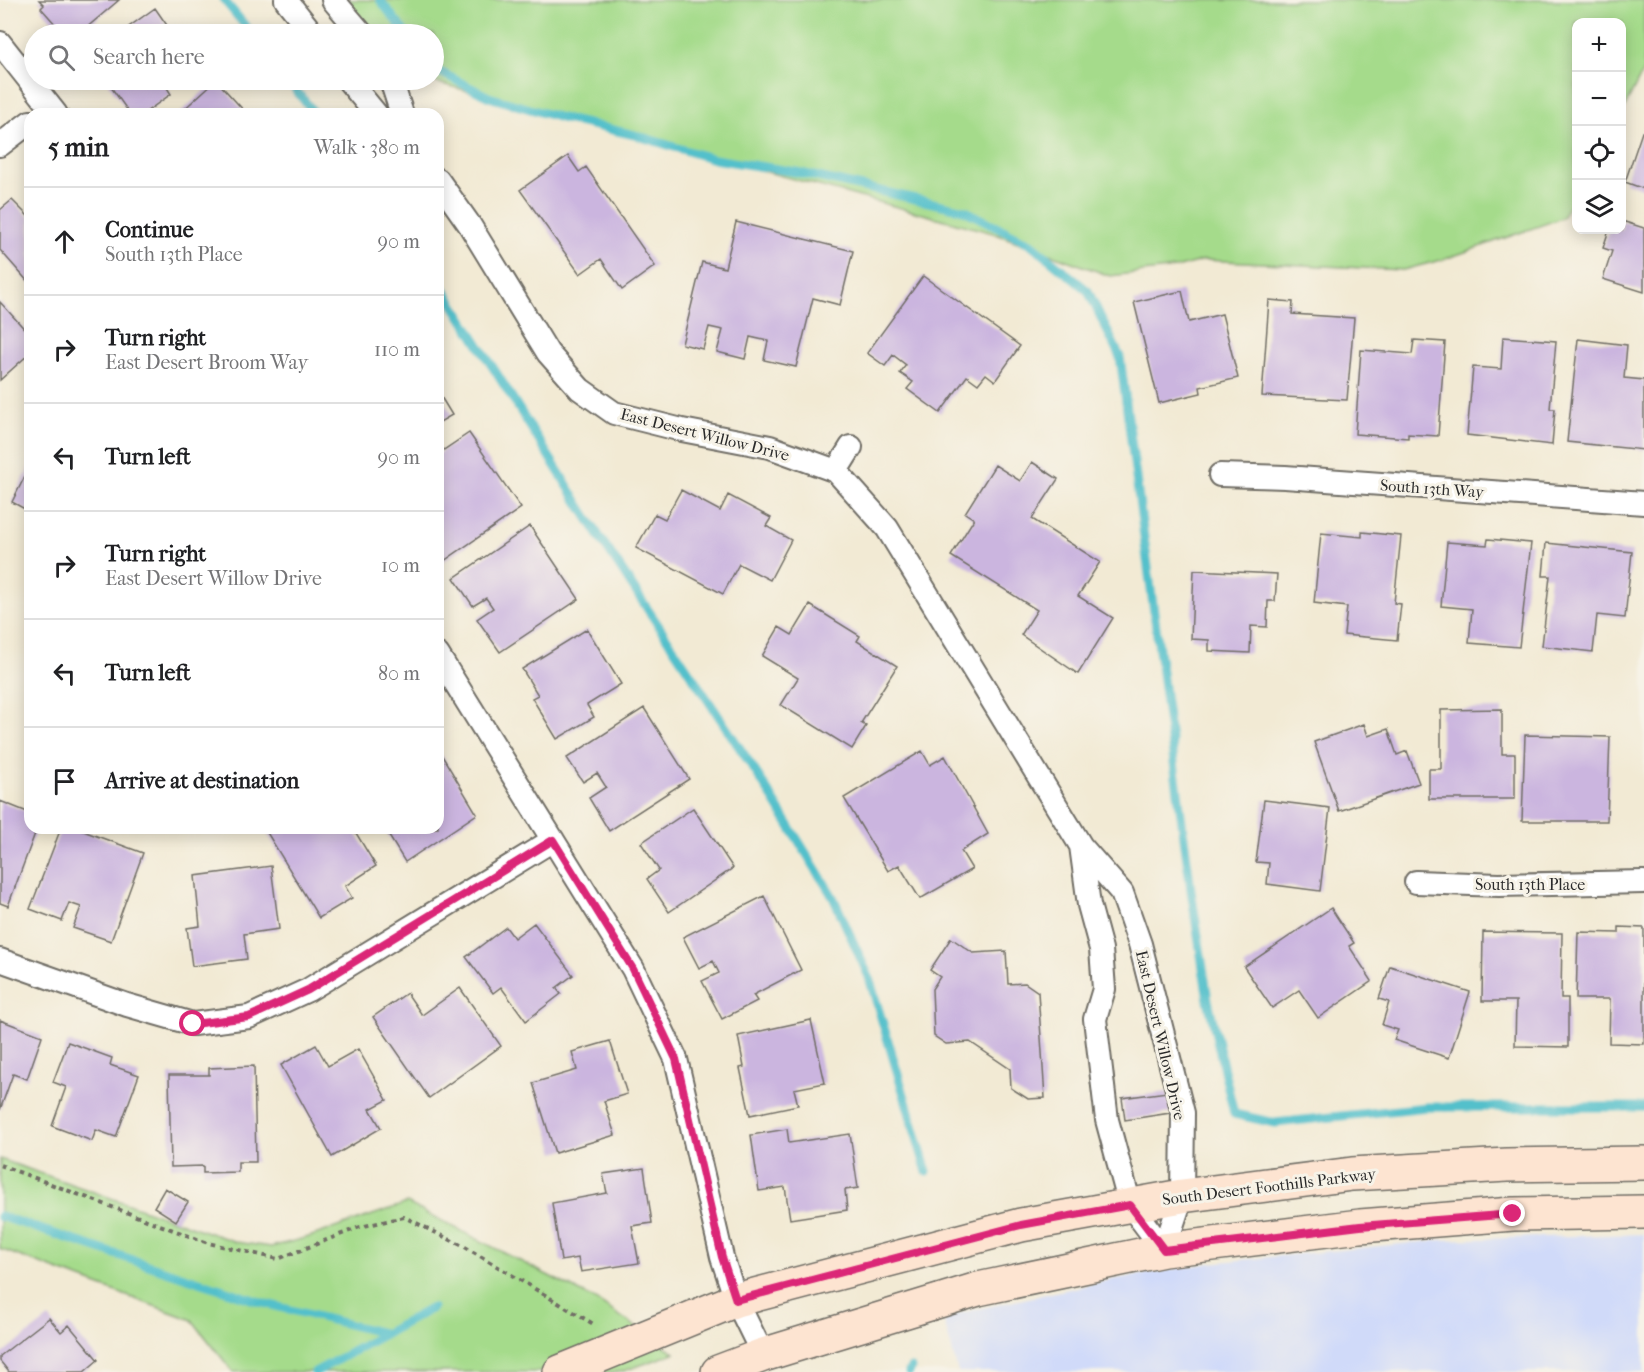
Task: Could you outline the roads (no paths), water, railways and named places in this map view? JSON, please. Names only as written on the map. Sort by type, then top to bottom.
[{"type":"street","points":[[286,0],[305,24]]},
{"type":"street","points":[[333,0],[353,24]]},
{"type":"street","points":[[0,43],[24,77]]},
{"type":"street","points":[[33,90],[46,108]]},
{"type":"street","points":[[356,90],[371,108]]},
{"type":"street","points":[[394,90],[400,108]]},
{"type":"street","points":[[0,145],[24,127]]},
{"type":"street","name":"East Desert Willow Drive","points":[[444,189],[469,224],[548,353],[580,389],[615,413],[682,430],[770,447],[836,471],[887,528],[1081,846],[1122,893],[1140,944],[1183,1113],[1182,1196],[1164,1250]]},
{"type":"street","points":[[836,471],[851,447]]},
{"type":"street","name":"South 13th Way","points":[[1220,475],[1644,503]]},
{"type":"street","points":[[444,666],[633,969],[676,1059],[722,1257],[736,1300],[763,1355]]},
{"type":"street","points":[[0,960],[127,1005],[193,1024],[249,1017],[308,990],[553,840]]},
{"type":"street","name":"East Desert Willow Drive","points":[[1081,846],[1089,905],[1101,949],[1104,989],[1095,1019],[1107,1120],[1130,1205],[1164,1250]]},
{"type":"street","name":"South 13th Place","points":[[1416,882],[1499,885],[1644,882]]},
{"type":"street","name":"South Desert Foothills Parkway","points":[[560,1372],[736,1300],[1021,1225],[1182,1196],[1362,1173],[1507,1165],[1644,1163]]},
{"type":"street","points":[[718,1372],[763,1355],[978,1290],[1164,1250],[1360,1226],[1513,1214],[1644,1212]]},
{"type":"waterway","points":[[224,0],[244,24]]},
{"type":"waterway","points":[[380,0],[398,24]]},
{"type":"waterway","points":[[444,74],[489,97],[561,118],[635,135],[714,159],[796,172],[964,210],[1031,244],[1088,291],[1120,357],[1191,890],[1208,1000],[1234,1114],[1275,1123],[1427,1107],[1644,1107]]},
{"type":"waterway","points":[[296,90],[310,108]]},
{"type":"waterway","points":[[444,290],[599,536],[763,783],[833,897],[869,977],[927,1172]]},
{"type":"waterway","points":[[0,1216],[263,1303],[383,1333]]},
{"type":"waterway","points":[[315,1372],[432,1308]]},
{"type":"waterway","points":[[909,1372],[911,1368]]}]
